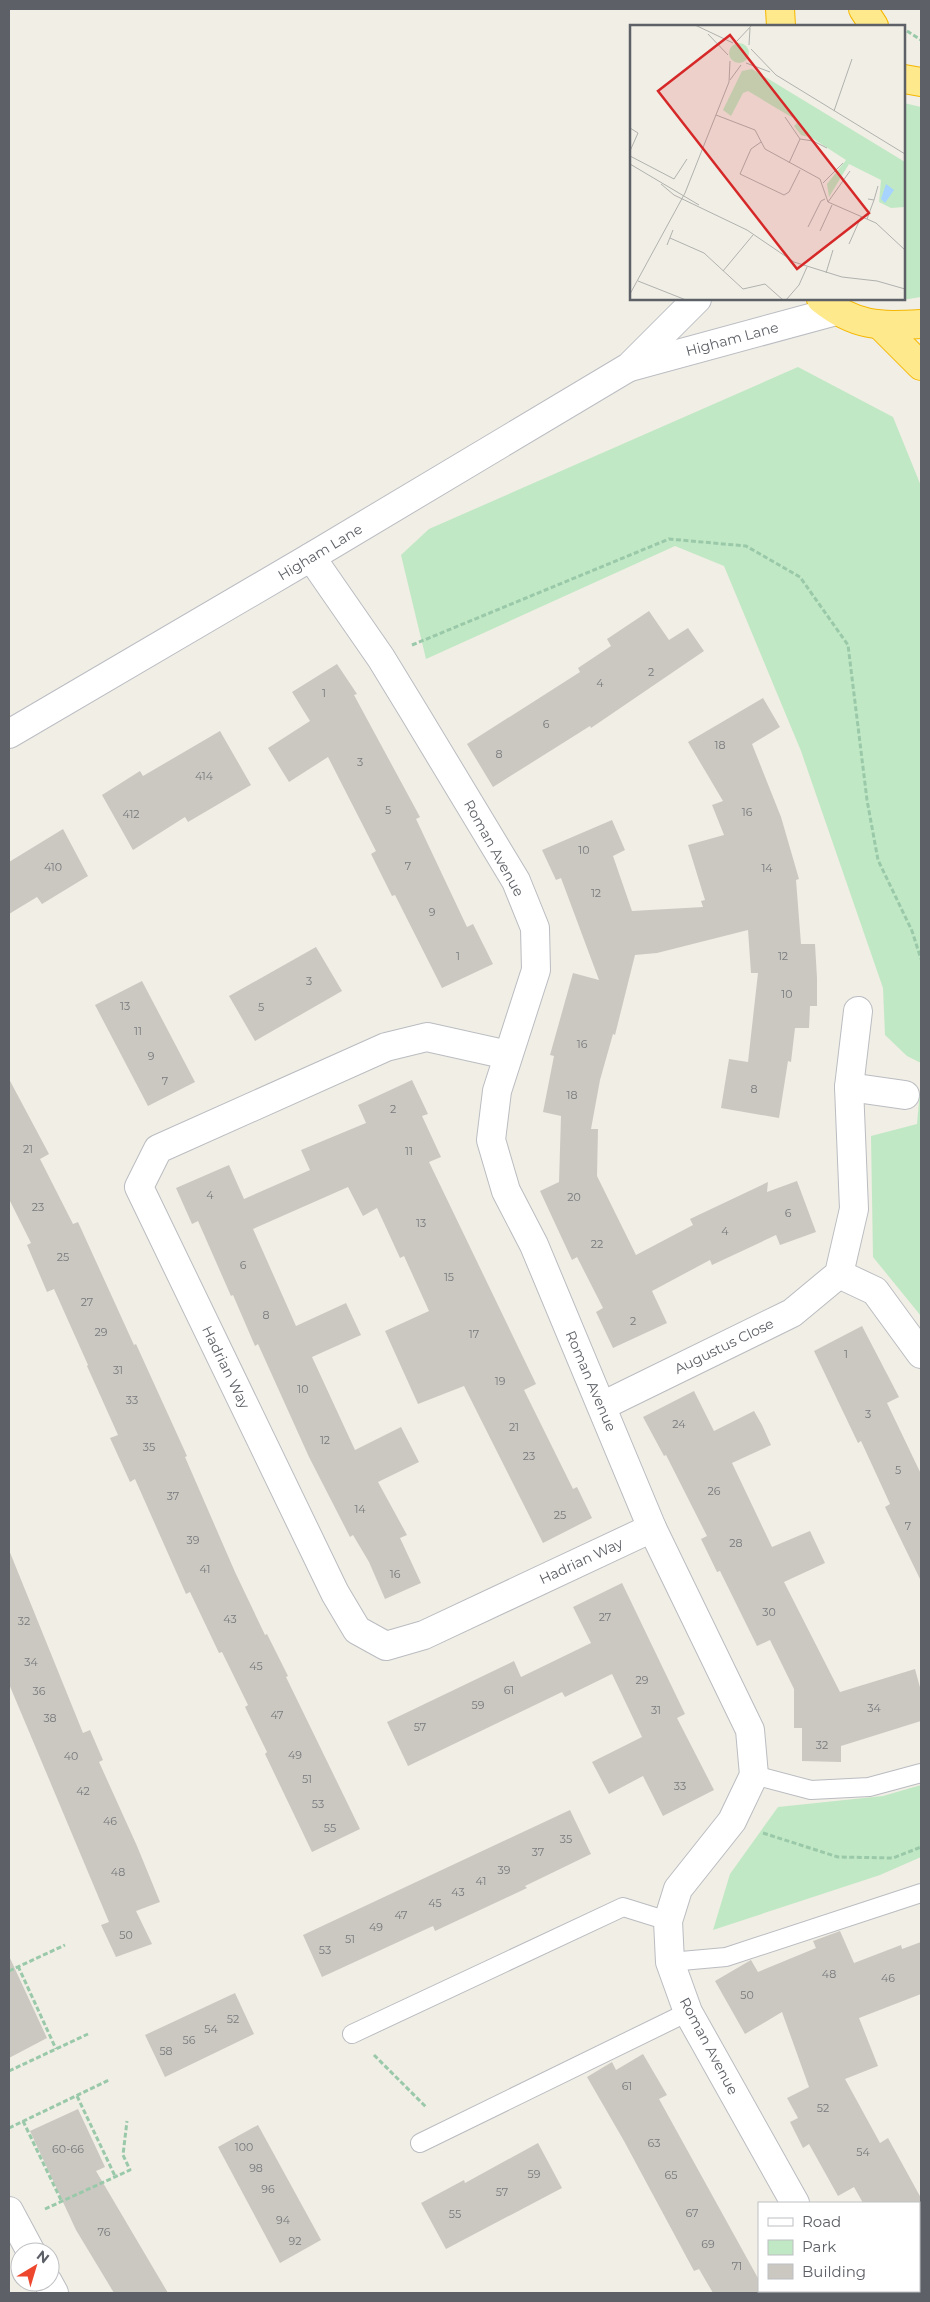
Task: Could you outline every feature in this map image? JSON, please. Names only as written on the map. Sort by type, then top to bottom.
[{"type":"highway","points":[[780,9],[781,25]]},
{"type":"highway","points":[[863,9],[873,25]]},
{"type":"highway","points":[[829,305],[858,320],[882,326],[921,324]]},
{"type":"highway","points":[[882,326],[921,366]]},
{"type":"street","name":"Higham Lane","points":[[629,367],[696,300]]},
{"type":"street","name":"Higham Lane","points":[[9,734],[311,557],[629,367],[829,305]]},
{"type":"street","name":"Roman Avenue","points":[[311,557],[381,658],[516,881],[535,928],[536,970],[497,1091],[491,1140],[506,1191],[534,1245],[652,1528],[750,1730],[754,1775],[732,1821],[678,1889],[668,1921],[670,1962],[688,2012],[794,2202]]},
{"type":"street","points":[[858,1011],[849,1087],[854,1209],[839,1274],[875,1291],[921,1354]]},
{"type":"street","name":"Hadrian Way","points":[[508,1055],[427,1037],[386,1047],[158,1149],[139,1187],[335,1593],[357,1630],[386,1646],[424,1635],[652,1528]]},
{"type":"street","points":[[849,1087],[905,1095]]},
{"type":"street","name":"Augustus Close","points":[[602,1406],[792,1313],[839,1274]]},
{"type":"street","points":[[12,2217],[26,2242]]},
{"type":"lane","points":[[754,1775],[811,1790],[869,1787],[921,1773]]},
{"type":"lane","points":[[670,1962],[726,1957],[921,1893]]},
{"type":"lane","points":[[352,2034],[622,1907],[668,1921]]},
{"type":"lane","points":[[420,2143],[688,2012]]},
{"type":"path","points":[[905,28],[921,40]]},
{"type":"path","points":[[381,658],[669,539],[746,546],[800,577],[848,645],[867,800],[878,860],[912,931],[921,960]]},
{"type":"path","points":[[732,1821],[791,1843],[838,1857],[893,1858],[921,1846]]},
{"type":"path","points":[[9,1971],[65,1944]]},
{"type":"path","points":[[18,1966],[56,2049]]},
{"type":"path","points":[[9,2071],[88,2034]]},
{"type":"path","points":[[352,2034],[448,2129]]},
{"type":"path","points":[[9,2128],[109,2080]]},
{"type":"path","points":[[77,2096],[115,2176]]},
{"type":"path","points":[[12,2217],[62,2202],[130,2170],[123,2155],[127,2121]]},
{"type":"path","points":[[23,2122],[62,2202]]},
{"type":"green space","points":[[905,103],[921,107],[921,297],[905,300]]},
{"type":"green space","points":[[798,367],[893,417],[921,486],[921,1063],[907,1056],[885,1035],[883,988],[801,751],[724,566],[675,546],[426,659],[401,555],[429,529]]},
{"type":"green space","points":[[921,1078],[921,1316],[873,1257],[871,1136],[917,1124]]},
{"type":"green space","points":[[921,1785],[921,1857],[880,1875],[713,1930],[730,1874],[778,1807],[883,1796]]},
{"type":"building","points":[[649,611],[669,640],[688,628],[704,651],[591,728],[590,726],[493,787],[467,744],[580,672],[578,668],[611,646],[607,639]]},
{"type":"building","points":[[337,664],[357,694],[354,695],[420,817],[416,819],[467,927],[473,924],[493,964],[442,988],[395,895],[392,896],[371,854],[376,851],[328,757],[289,782],[268,748],[310,721],[292,692]]},
{"type":"building","points":[[763,698],[780,727],[752,744],[781,817],[799,879],[796,880],[801,944],[815,944],[817,978],[817,1006],[810,1006],[809,1028],[795,1028],[791,1062],[788,1061],[779,1118],[721,1108],[729,1059],[748,1062],[758,973],[751,973],[748,930],[657,953],[635,955],[615,1035],[613,1034],[600,1080],[591,1129],[598,1129],[597,1176],[636,1255],[693,1225],[690,1219],[768,1182],[767,1192],[797,1181],[816,1232],[780,1245],[776,1235],[712,1265],[710,1260],[652,1291],[667,1323],[613,1348],[596,1312],[603,1308],[577,1257],[572,1260],[540,1191],[559,1182],[561,1116],[543,1112],[554,1056],[550,1055],[573,973],[599,980],[561,878],[556,880],[542,850],[612,820],[625,850],[613,856],[632,911],[703,907],[701,901],[705,900],[688,845],[724,835],[712,805],[723,801],[688,742]]},
{"type":"building","points":[[220,731],[251,785],[188,822],[185,817],[133,850],[102,795],[140,771],[143,776]]},
{"type":"building","points":[[63,829],[88,876],[42,904],[37,897],[9,914],[9,862]]},
{"type":"building","points":[[316,947],[342,991],[255,1041],[229,996]]},
{"type":"building","points":[[142,981],[195,1082],[148,1106],[95,1005]]},
{"type":"building","points":[[9,1079],[49,1154],[40,1159],[73,1224],[78,1222],[187,1456],[185,1457],[235,1572],[265,1635],[267,1634],[288,1676],[286,1677],[360,1829],[312,1852],[265,1754],[267,1752],[245,1707],[248,1705],[222,1652],[219,1653],[190,1592],[186,1594],[135,1479],[130,1482],[110,1438],[118,1435],[88,1365],[54,1289],[47,1292],[27,1245],[31,1243],[9,1199]]},
{"type":"building","points":[[412,1080],[428,1114],[422,1116],[441,1157],[429,1162],[536,1384],[524,1390],[573,1489],[577,1487],[592,1518],[543,1543],[464,1386],[418,1404],[385,1331],[429,1311],[404,1256],[400,1258],[377,1208],[363,1216],[348,1187],[253,1229],[296,1326],[346,1303],[361,1335],[312,1357],[355,1450],[401,1427],[419,1462],[378,1482],[407,1535],[400,1538],[421,1583],[385,1599],[369,1562],[353,1535],[350,1537],[309,1457],[258,1344],[255,1346],[233,1295],[231,1296],[198,1221],[192,1224],[176,1188],[229,1165],[244,1199],[310,1170],[301,1150],[366,1123],[358,1105]]},
{"type":"building","points":[[862,1326],[899,1397],[887,1403],[921,1474],[921,1581],[885,1507],[890,1504],[861,1441],[858,1443],[814,1351]]},
{"type":"building","points":[[694,1391],[714,1431],[754,1411],[762,1425],[771,1445],[732,1463],[772,1547],[810,1531],[825,1563],[784,1582],[840,1692],[915,1669],[921,1691],[921,1721],[841,1746],[841,1762],[802,1761],[802,1728],[794,1728],[794,1689],[770,1640],[757,1646],[720,1571],[717,1572],[701,1539],[707,1536],[666,1455],[664,1456],[643,1417]]},
{"type":"building","points":[[9,1550],[83,1733],[90,1730],[103,1760],[99,1762],[160,1902],[136,1911],[152,1944],[116,1957],[101,1925],[109,1922],[9,1684]]},
{"type":"building","points":[[622,1583],[685,1714],[677,1718],[714,1790],[663,1816],[643,1776],[609,1794],[592,1762],[642,1737],[612,1674],[565,1697],[562,1692],[408,1766],[387,1722],[514,1661],[521,1677],[591,1643],[573,1607]]},
{"type":"building","points":[[570,1810],[591,1854],[525,1886],[527,1888],[435,1931],[433,1926],[322,1977],[303,1935]]},
{"type":"building","points":[[840,1931],[854,1963],[901,1945],[902,1949],[921,1942],[921,1994],[859,2018],[878,2066],[845,2079],[880,2143],[888,2138],[921,2198],[921,2203],[862,2202],[854,2187],[838,2196],[809,2144],[803,2148],[790,2122],[798,2118],[787,2098],[809,2087],[782,2012],[745,2034],[715,1981],[751,1960],[758,1972],[816,1948],[813,1941]]},
{"type":"building","points":[[9,1956],[47,2038],[9,2058]]},
{"type":"building","points":[[235,1993],[254,2034],[165,2077],[145,2035]]},
{"type":"building","points":[[643,2054],[667,2095],[659,2099],[758,2278],[758,2292],[766,2293],[713,2293],[699,2269],[694,2271],[587,2077],[612,2062],[616,2070]]},
{"type":"building","points":[[78,2109],[105,2167],[96,2171],[168,2293],[114,2293],[76,2230],[30,2131]]},
{"type":"building","points":[[258,2125],[321,2240],[280,2263],[218,2147]]},
{"type":"building","points":[[538,2143],[562,2188],[446,2249],[421,2203],[464,2180],[465,2183]]}]
